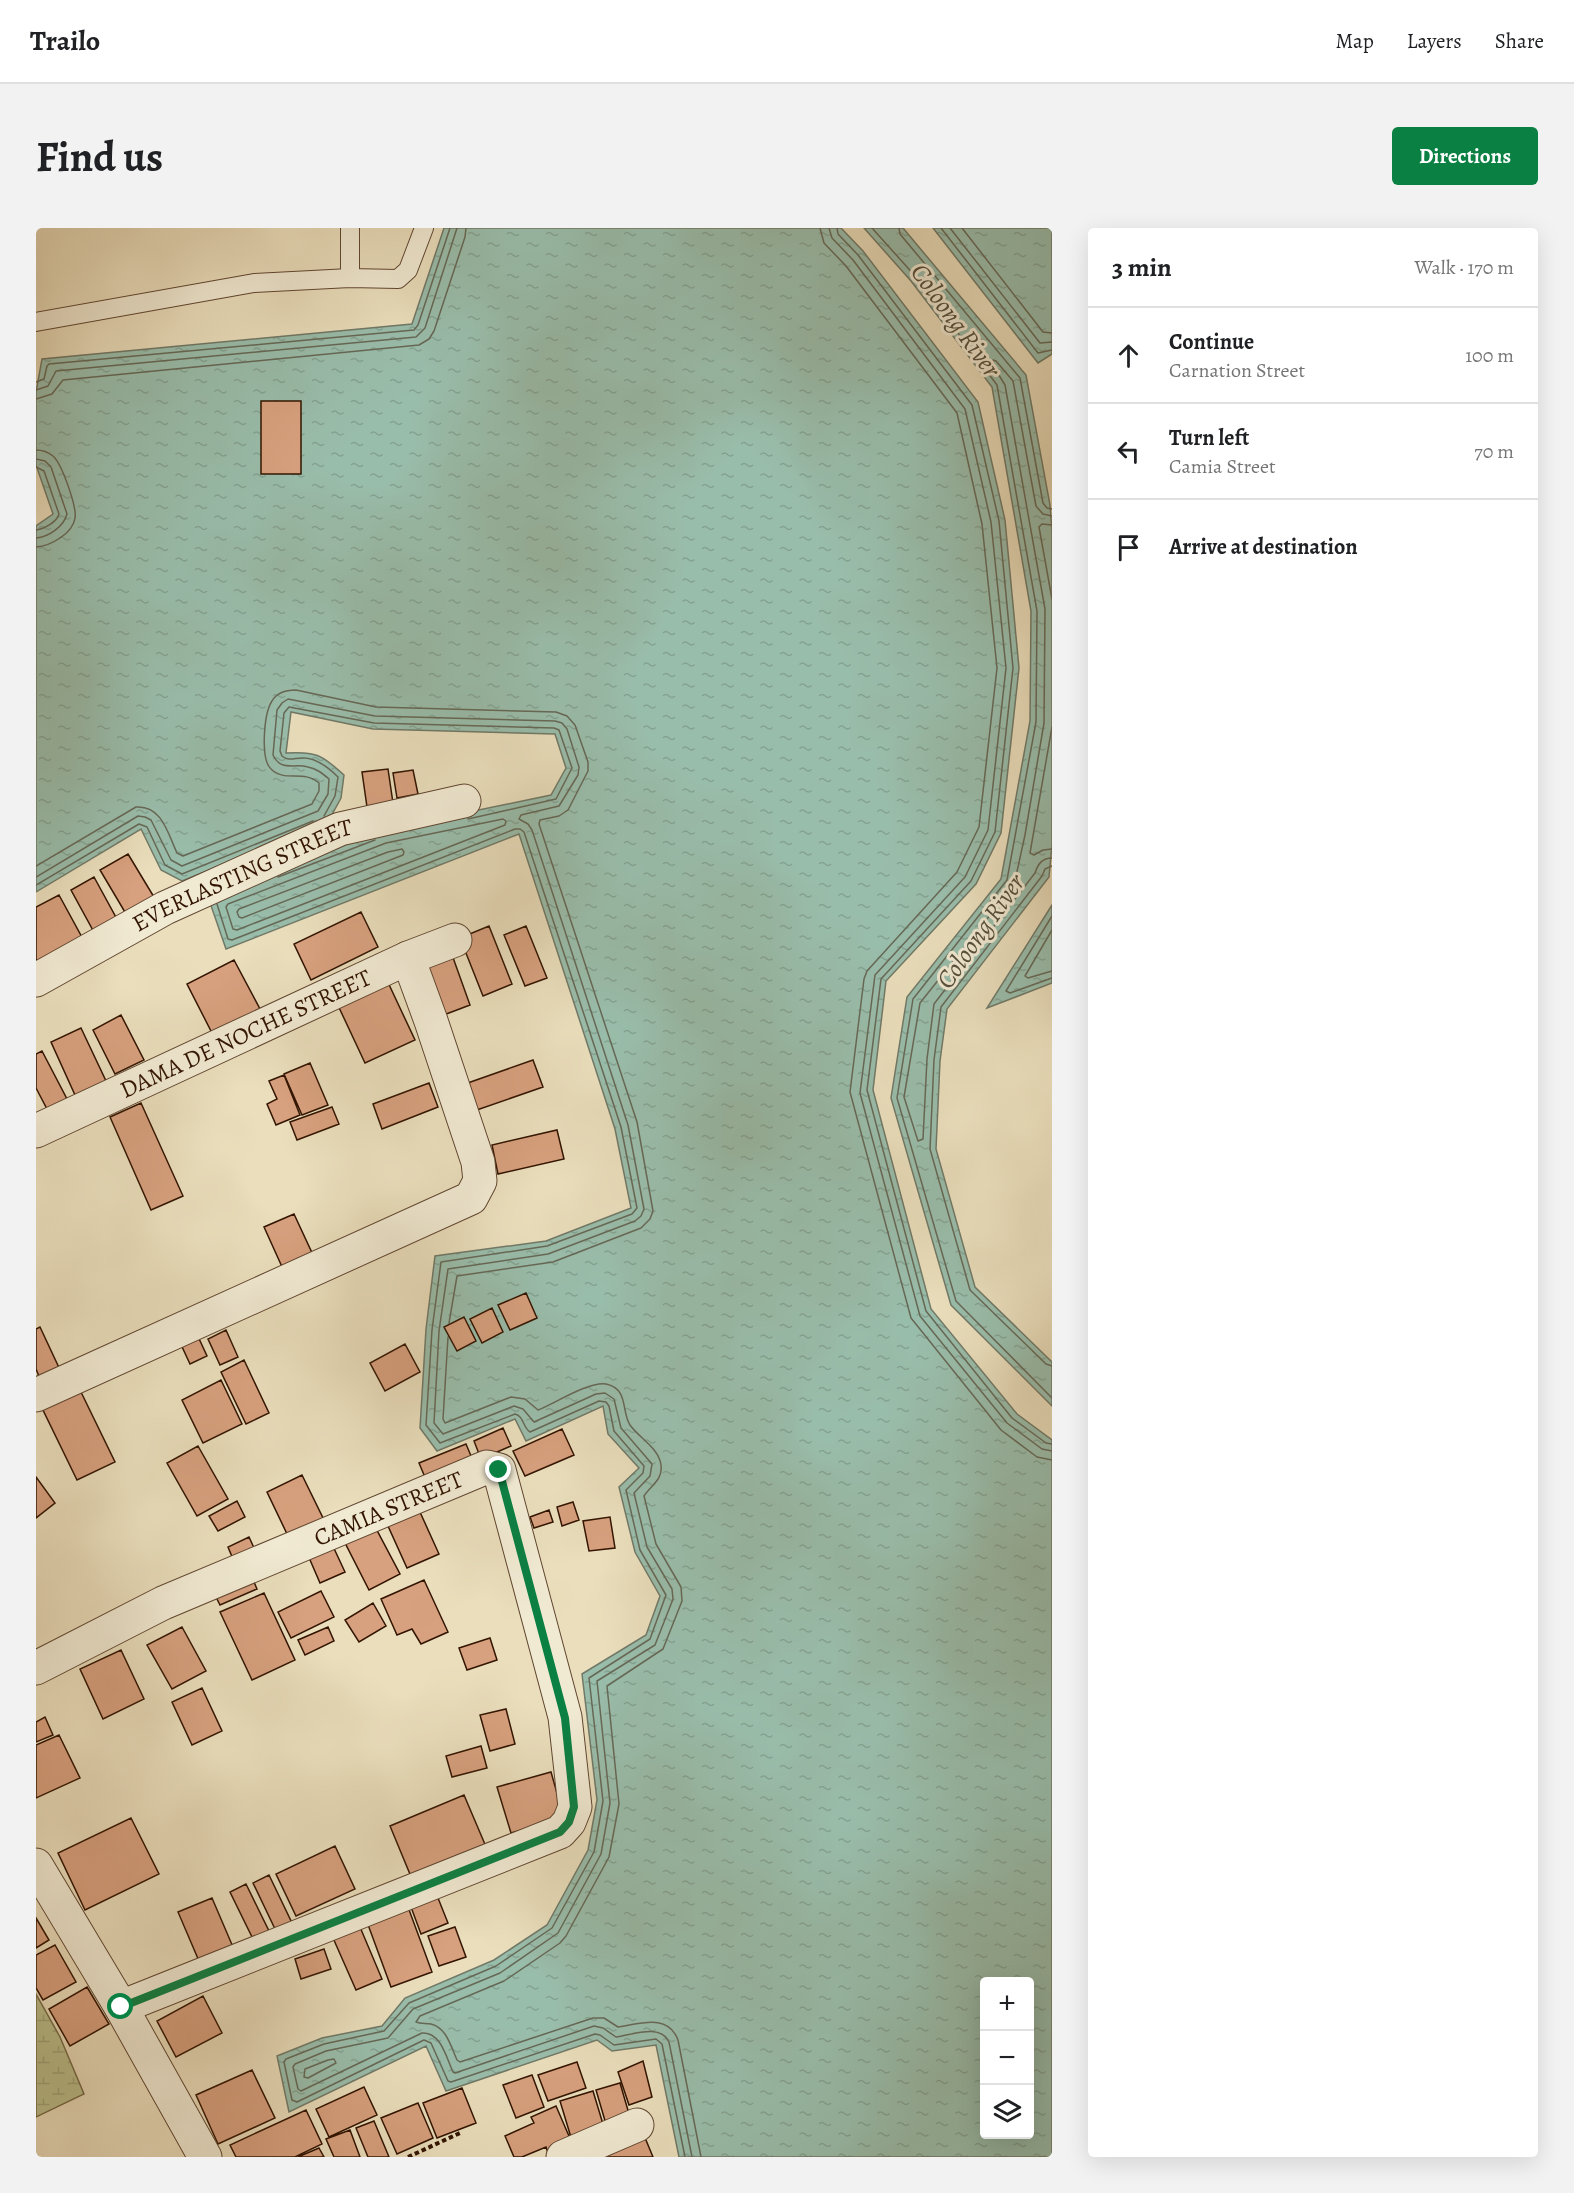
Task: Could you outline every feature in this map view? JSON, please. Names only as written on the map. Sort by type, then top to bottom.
[{"type":"street","name":"EVERLASTING STREET","points":[[36,981],[165,908],[340,829],[464,801]]},
{"type":"street","name":"DAMA DE NOCHE STREET","points":[[36,1131],[408,958],[455,940]]},
{"type":"street","points":[[36,1395],[471,1198],[480,1181],[478,1162],[408,958]]},
{"type":"street","name":"CAMIA STREET","points":[[36,1668],[163,1603],[487,1467],[499,1470],[565,1718],[574,1807],[569,1822],[560,1832],[121,2007]]},
{"type":"street","points":[[36,1865],[121,2007],[205,2157]]},
{"type":"street","points":[[563,2157],[637,2125]]},
{"type":"lane","points":[[350,228],[350,278]]},
{"type":"lane","points":[[36,322],[254,283],[350,278],[398,279],[408,270],[424,228]]},
{"type":"path","points":[[408,2157],[460,2133]]},
{"type":"green space","points":[[36,1994],[60,2037],[84,2094],[36,2117]]},
{"type":"water","points":[[444,228],[841,228],[863,251],[978,402],[1005,520],[1019,668],[1001,833],[976,884],[886,981],[873,1090],[931,1309],[1017,1414],[1052,1440],[1052,2157],[679,2157],[656,2045],[612,2051],[597,2040],[446,2091],[426,2046],[289,2112],[277,2056],[322,2038],[382,2026],[405,1998],[494,1960],[547,1925],[588,1850],[597,1800],[582,1674],[646,1635],[660,1596],[635,1552],[619,1487],[639,1468],[608,1434],[603,1406],[526,1441],[515,1419],[437,1451],[420,1428],[426,1329],[435,1256],[546,1241],[631,1208],[615,1129],[519,834],[226,949],[208,897],[382,830],[551,795],[566,768],[555,734],[373,729],[291,712],[286,753],[318,756],[344,775],[341,798],[328,822],[182,881],[161,870],[141,829],[36,892],[36,526],[53,514],[36,465],[36,392],[42,359],[412,324]]},
{"type":"water","name":"Coloong River","points":[[864,228],[903,228],[1026,375],[1050,505],[1052,531],[1052,845],[1049,877],[947,1009],[940,1061],[936,1149],[975,1287],[1052,1362],[1052,1406],[951,1305],[891,1098],[907,997],[1001,879],[1030,721],[1031,611],[992,387],[911,281]]},
{"type":"water","points":[[933,228],[1052,228],[1052,354],[1038,363]]},
{"type":"water","points":[[1052,905],[1052,983],[987,1008]]},
{"type":"building","points":[[261,401],[301,401],[301,474],[261,474]]},
{"type":"building","points":[[388,769],[393,803],[367,807],[362,772]]},
{"type":"building","points":[[413,770],[418,794],[397,798],[393,773]]},
{"type":"building","points":[[128,854],[157,902],[129,919],[100,870]]},
{"type":"building","points":[[94,877],[118,921],[95,934],[71,890]]},
{"type":"building","points":[[59,895],[84,941],[39,965],[36,959],[36,907]]},
{"type":"building","points":[[361,912],[378,947],[311,980],[294,944]]},
{"type":"building","points":[[489,926],[512,984],[483,996],[460,938]]},
{"type":"building","points":[[526,926],[547,978],[525,986],[504,935]]},
{"type":"building","points":[[451,952],[470,1005],[441,1016],[421,963]]},
{"type":"building","points":[[234,960],[260,1009],[212,1033],[187,984]]},
{"type":"building","points":[[385,976],[415,1040],[365,1063],[335,999]]},
{"type":"building","points":[[121,1015],[144,1060],[115,1074],[93,1030]]},
{"type":"building","points":[[81,1028],[106,1081],[75,1095],[51,1042]]},
{"type":"building","points":[[42,1051],[67,1099],[47,1109],[36,1088],[36,1054]]},
{"type":"building","points":[[533,1060],[543,1087],[471,1112],[462,1085]]},
{"type":"building","points":[[310,1063],[328,1105],[302,1115],[284,1074]]},
{"type":"building","points":[[284,1075],[300,1115],[276,1125],[267,1104],[277,1099],[269,1081]]},
{"type":"building","points":[[429,1083],[438,1107],[382,1129],[373,1104]]},
{"type":"building","points":[[141,1103],[183,1196],[151,1210],[110,1117]]},
{"type":"building","points":[[332,1107],[339,1124],[297,1140],[290,1122]]},
{"type":"building","points":[[557,1130],[564,1159],[498,1174],[492,1145]]},
{"type":"building","points":[[294,1214],[313,1255],[283,1269],[264,1227]]},
{"type":"building","points":[[526,1293],[537,1318],[510,1330],[498,1305]]},
{"type":"building","points":[[492,1308],[503,1332],[482,1343],[470,1319]]},
{"type":"building","points":[[464,1317],[476,1341],[457,1351],[444,1327]]},
{"type":"building","points":[[40,1327],[61,1372],[41,1381],[36,1369],[36,1329]]},
{"type":"building","points":[[195,1330],[207,1356],[190,1364],[178,1338]]},
{"type":"building","points":[[226,1330],[238,1357],[220,1365],[208,1339]]},
{"type":"building","points":[[405,1344],[420,1372],[385,1391],[370,1363]]},
{"type":"building","points":[[244,1360],[269,1413],[246,1424],[221,1372]]},
{"type":"building","points":[[221,1380],[242,1424],[203,1443],[182,1400]]},
{"type":"building","points":[[80,1390],[115,1462],[77,1480],[42,1408]]},
{"type":"building","points":[[503,1428],[511,1446],[481,1459],[474,1441]]},
{"type":"building","points":[[562,1429],[574,1455],[525,1476],[513,1451]]},
{"type":"building","points":[[466,1444],[474,1463],[427,1482],[419,1463]]},
{"type":"building","points":[[198,1446],[228,1499],[197,1516],[167,1463]]},
{"type":"building","points":[[302,1475],[324,1520],[288,1536],[267,1492]]},
{"type":"building","points":[[36,1477],[55,1503],[36,1518]]},
{"type":"building","points":[[237,1501],[245,1517],[218,1531],[209,1516]]},
{"type":"building","points":[[415,1501],[439,1554],[407,1568],[383,1515]]},
{"type":"building","points":[[573,1502],[579,1520],[562,1526],[557,1507]]},
{"type":"building","points":[[549,1510],[553,1522],[534,1528],[530,1517]]},
{"type":"building","points":[[610,1517],[615,1548],[589,1551],[583,1521]]},
{"type":"building","points":[[371,1519],[400,1574],[369,1590],[341,1535]]},
{"type":"building","points":[[249,1537],[255,1550],[233,1559],[228,1547]]},
{"type":"building","points":[[331,1542],[345,1572],[320,1583],[307,1553]]},
{"type":"building","points":[[251,1575],[257,1589],[220,1605],[213,1591]]},
{"type":"building","points":[[424,1580],[448,1632],[421,1644],[412,1629],[397,1635],[381,1599]]},
{"type":"building","points":[[321,1591],[334,1617],[291,1638],[278,1612]]},
{"type":"building","points":[[264,1593],[295,1660],[252,1680],[220,1612]]},
{"type":"building","points":[[373,1603],[386,1626],[359,1642],[345,1620]]},
{"type":"building","points":[[182,1627],[206,1671],[172,1689],[147,1645]]},
{"type":"building","points":[[328,1627],[334,1641],[305,1655],[298,1640]]},
{"type":"building","points":[[490,1638],[497,1660],[467,1670],[459,1648]]},
{"type":"building","points":[[121,1650],[144,1699],[103,1719],[80,1669]]},
{"type":"building","points":[[202,1688],[222,1731],[192,1745],[172,1702]]},
{"type":"building","points":[[506,1709],[515,1744],[490,1751],[480,1715]]},
{"type":"building","points":[[45,1717],[53,1735],[36,1742],[36,1722]]},
{"type":"building","points":[[59,1735],[80,1778],[36,1798],[36,1745]]},
{"type":"building","points":[[481,1746],[487,1768],[452,1777],[446,1756]]},
{"type":"building","points":[[551,1772],[564,1818],[511,1833],[497,1787]]},
{"type":"building","points":[[464,1795],[487,1849],[412,1879],[390,1826]]},
{"type":"building","points":[[131,1818],[159,1874],[85,1910],[58,1853]]},
{"type":"building","points":[[335,1846],[355,1889],[296,1916],[276,1874]]},
{"type":"building","points":[[269,1875],[292,1923],[276,1931],[253,1883]]},
{"type":"building","points":[[246,1884],[269,1931],[253,1939],[230,1892]]},
{"type":"building","points":[[434,1888],[448,1923],[421,1934],[408,1899]]},
{"type":"building","points":[[212,1898],[233,1947],[199,1961],[178,1912]]},
{"type":"building","points":[[408,1907],[432,1972],[391,1987],[367,1922]]},
{"type":"building","points":[[36,1918],[49,1940],[36,1948]]},
{"type":"building","points":[[360,1927],[382,1979],[356,1990],[333,1938]]},
{"type":"building","points":[[455,1927],[466,1957],[439,1966],[428,1936]]},
{"type":"building","points":[[55,1945],[76,1982],[43,2000],[36,1988],[36,1955]]},
{"type":"building","points":[[324,1949],[331,1969],[301,1979],[295,1959]]},
{"type":"building","points":[[87,1987],[109,2024],[70,2046],[49,2009]]},
{"type":"building","points":[[203,1996],[222,2033],[176,2057],[157,2021]]},
{"type":"building","points":[[643,2061],[652,2097],[629,2105],[618,2072]]},
{"type":"building","points":[[577,2062],[586,2088],[548,2101],[538,2075]]},
{"type":"building","points":[[252,2070],[275,2118],[218,2144],[196,2095]]},
{"type":"building","points":[[532,2075],[544,2107],[516,2118],[503,2085]]},
{"type":"building","points":[[620,2083],[632,2124],[608,2131],[596,2090]]},
{"type":"building","points":[[364,2087],[377,2115],[329,2137],[316,2109]]},
{"type":"building","points":[[462,2088],[476,2123],[437,2138],[423,2103]]},
{"type":"building","points":[[593,2091],[606,2134],[573,2144],[560,2101]]},
{"type":"building","points":[[418,2103],[433,2138],[397,2154],[381,2118]]},
{"type":"building","points":[[556,2106],[572,2143],[548,2153],[546,2147],[522,2157],[514,2157],[505,2136],[534,2123],[531,2117]]},
{"type":"building","points":[[306,2110],[322,2144],[295,2157],[236,2157],[230,2145]]},
{"type":"building","points":[[374,2121],[389,2157],[368,2157],[356,2128]]},
{"type":"building","points":[[641,2128],[653,2157],[572,2157]]},
{"type":"building","points":[[350,2130],[360,2157],[334,2157],[326,2139]]},
{"type":"building","points":[[319,2148],[324,2157],[298,2157]]},
{"type":"route","points":[[121,2007],[560,1832],[569,1822],[574,1807],[565,1718],[499,1470]]}]
